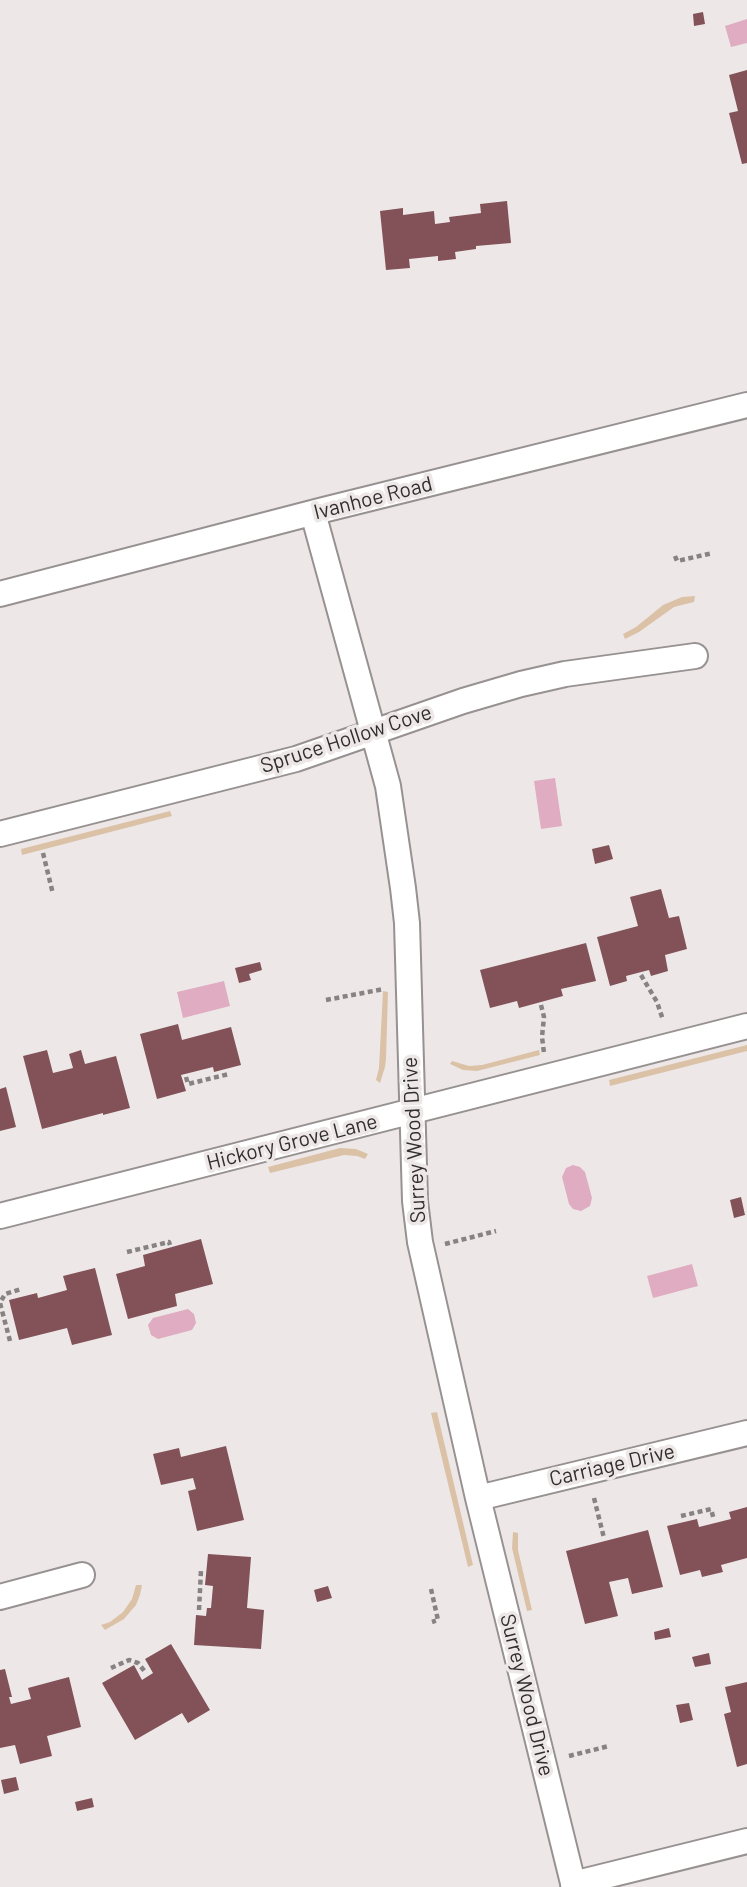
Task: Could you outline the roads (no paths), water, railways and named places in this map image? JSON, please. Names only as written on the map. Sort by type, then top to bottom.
[{"type":"street","name":"Ivanhoe Road","points":[[0,594],[747,405]]},
{"type":"street","name":"Surrey Wood Drive","points":[[313,513],[388,786],[407,923],[411,1112],[415,1201],[420,1242],[478,1498],[573,1886]]},
{"type":"street","name":"Spruce Hollow Cove","points":[[0,834],[296,759],[463,701],[521,684],[565,674],[695,656]]},
{"type":"street","name":"Hickory Grove Lane","points":[[0,1216],[747,1026]]},
{"type":"street","name":"Carriage Drive","points":[[478,1498],[747,1433]]},
{"type":"street","points":[[0,1597],[82,1575]]},
{"type":"street","points":[[573,1886],[747,1840]]}]
